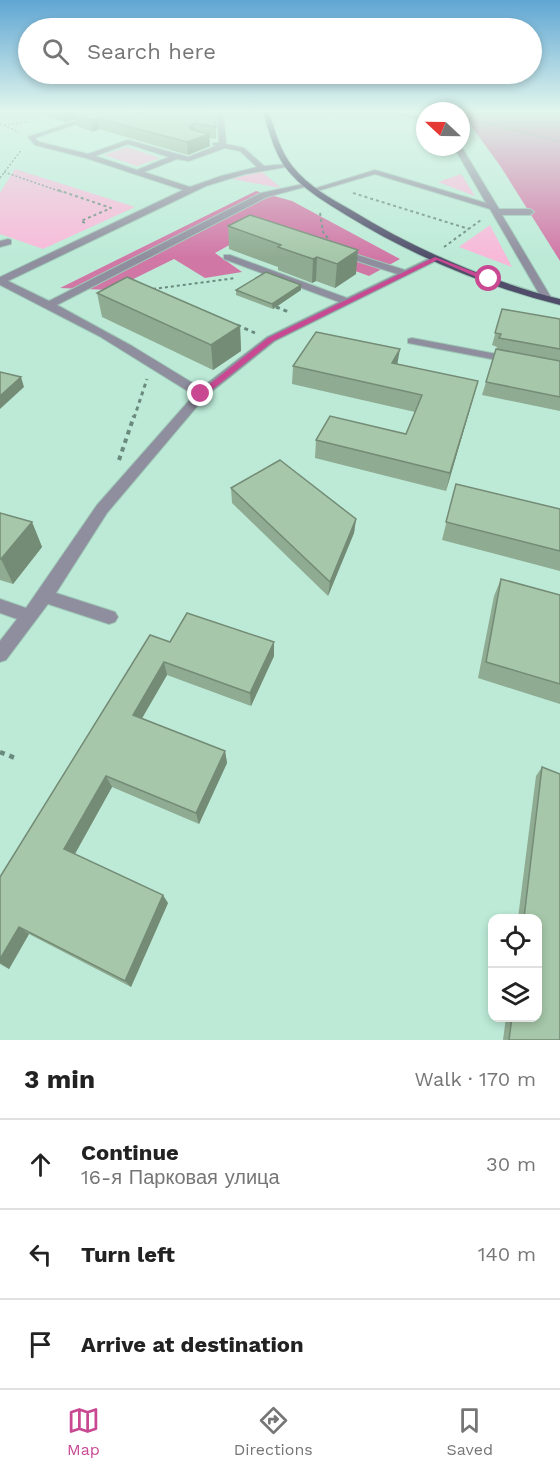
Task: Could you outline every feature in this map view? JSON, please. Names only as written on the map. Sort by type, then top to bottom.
[{"type":"main road","points":[[285,161],[311,188],[362,222],[437,258],[560,302]]},
{"type":"street","points":[[102,161],[188,189]]},
{"type":"street","points":[[138,172],[167,161]]},
{"type":"street","points":[[254,161],[261,167]]},
{"type":"street","points":[[466,161],[547,299]]},
{"type":"street","points":[[0,281],[188,189],[222,176],[261,167],[288,166]]},
{"type":"street","points":[[50,304],[264,195],[329,186],[375,172],[497,210],[530,212]]},
{"type":"street","points":[[339,252],[405,273]]},
{"type":"street","points":[[227,257],[346,301]]},
{"type":"street","points":[[0,654],[45,596],[102,509],[201,394],[271,339],[437,258]]},
{"type":"street","points":[[0,281],[50,304],[152,362],[201,394]]},
{"type":"street","points":[[412,341],[526,363]]},
{"type":"street","points":[[45,596],[109,617]]},
{"type":"street","points":[[0,606],[29,616]]},
{"type":"path","points":[[0,178],[13,161]]},
{"type":"path","points":[[4,172],[111,208],[81,221],[87,224]]},
{"type":"path","points":[[329,186],[469,229]]},
{"type":"path","points":[[319,209],[323,232],[339,252]]},
{"type":"path","points":[[444,248],[497,210]]},
{"type":"path","points":[[164,294],[153,289],[269,273]]},
{"type":"path","points":[[228,321],[271,339]]},
{"type":"path","points":[[118,464],[152,362]]},
{"type":"path","points":[[0,752],[15,758]]},
{"type":"shaded area","points":[[121,161],[153,161],[137,166]]},
{"type":"shaded area","points":[[496,161],[560,161],[560,261],[501,167]]},
{"type":"shaded area","points":[[15,169],[135,207],[43,249],[0,234],[0,193]]},
{"type":"shaded area","points":[[261,171],[281,188],[232,179]]},
{"type":"shaded area","points":[[461,174],[475,196],[438,182]]},
{"type":"shaded area","points":[[256,191],[292,201],[400,259],[369,276],[251,233],[215,253],[242,272],[205,278],[174,259],[111,290],[60,288]]},
{"type":"shaded area","points":[[490,225],[512,267],[459,247]]},
{"type":"building","points":[[250,215],[358,250],[337,264],[317,257],[313,259],[278,247],[281,245],[228,226]]},
{"type":"building","points":[[266,272],[301,285],[272,304],[236,290]]},
{"type":"building","points":[[127,277],[240,326],[211,345],[97,293]]},
{"type":"building","points":[[502,309],[560,319],[560,349],[499,338],[501,334],[495,333]]},
{"type":"building","points":[[316,332],[400,349],[392,363],[478,381],[450,473],[316,440],[330,416],[406,434],[422,395],[293,366]]},
{"type":"building","points":[[496,349],[560,361],[560,397],[486,382]]},
{"type":"building","points":[[0,372],[21,377],[0,396]]},
{"type":"building","points":[[280,460],[356,519],[330,582],[231,488]]},
{"type":"building","points":[[456,484],[560,509],[560,551],[446,522]]},
{"type":"building","points":[[0,513],[32,522],[1,559],[0,559]]},
{"type":"building","points":[[501,579],[560,595],[560,684],[486,662]]},
{"type":"building","points":[[187,613],[274,642],[250,693],[164,662],[133,715],[225,751],[196,813],[106,776],[64,849],[163,895],[125,981],[19,927],[0,959],[0,877],[150,635],[170,642]]},
{"type":"building","points":[[542,767],[560,774],[560,1040],[509,1040],[511,1022],[542,1022],[542,914],[524,914]]},
{"type":"route","points":[[201,394],[271,339],[437,258],[489,279]]}]
